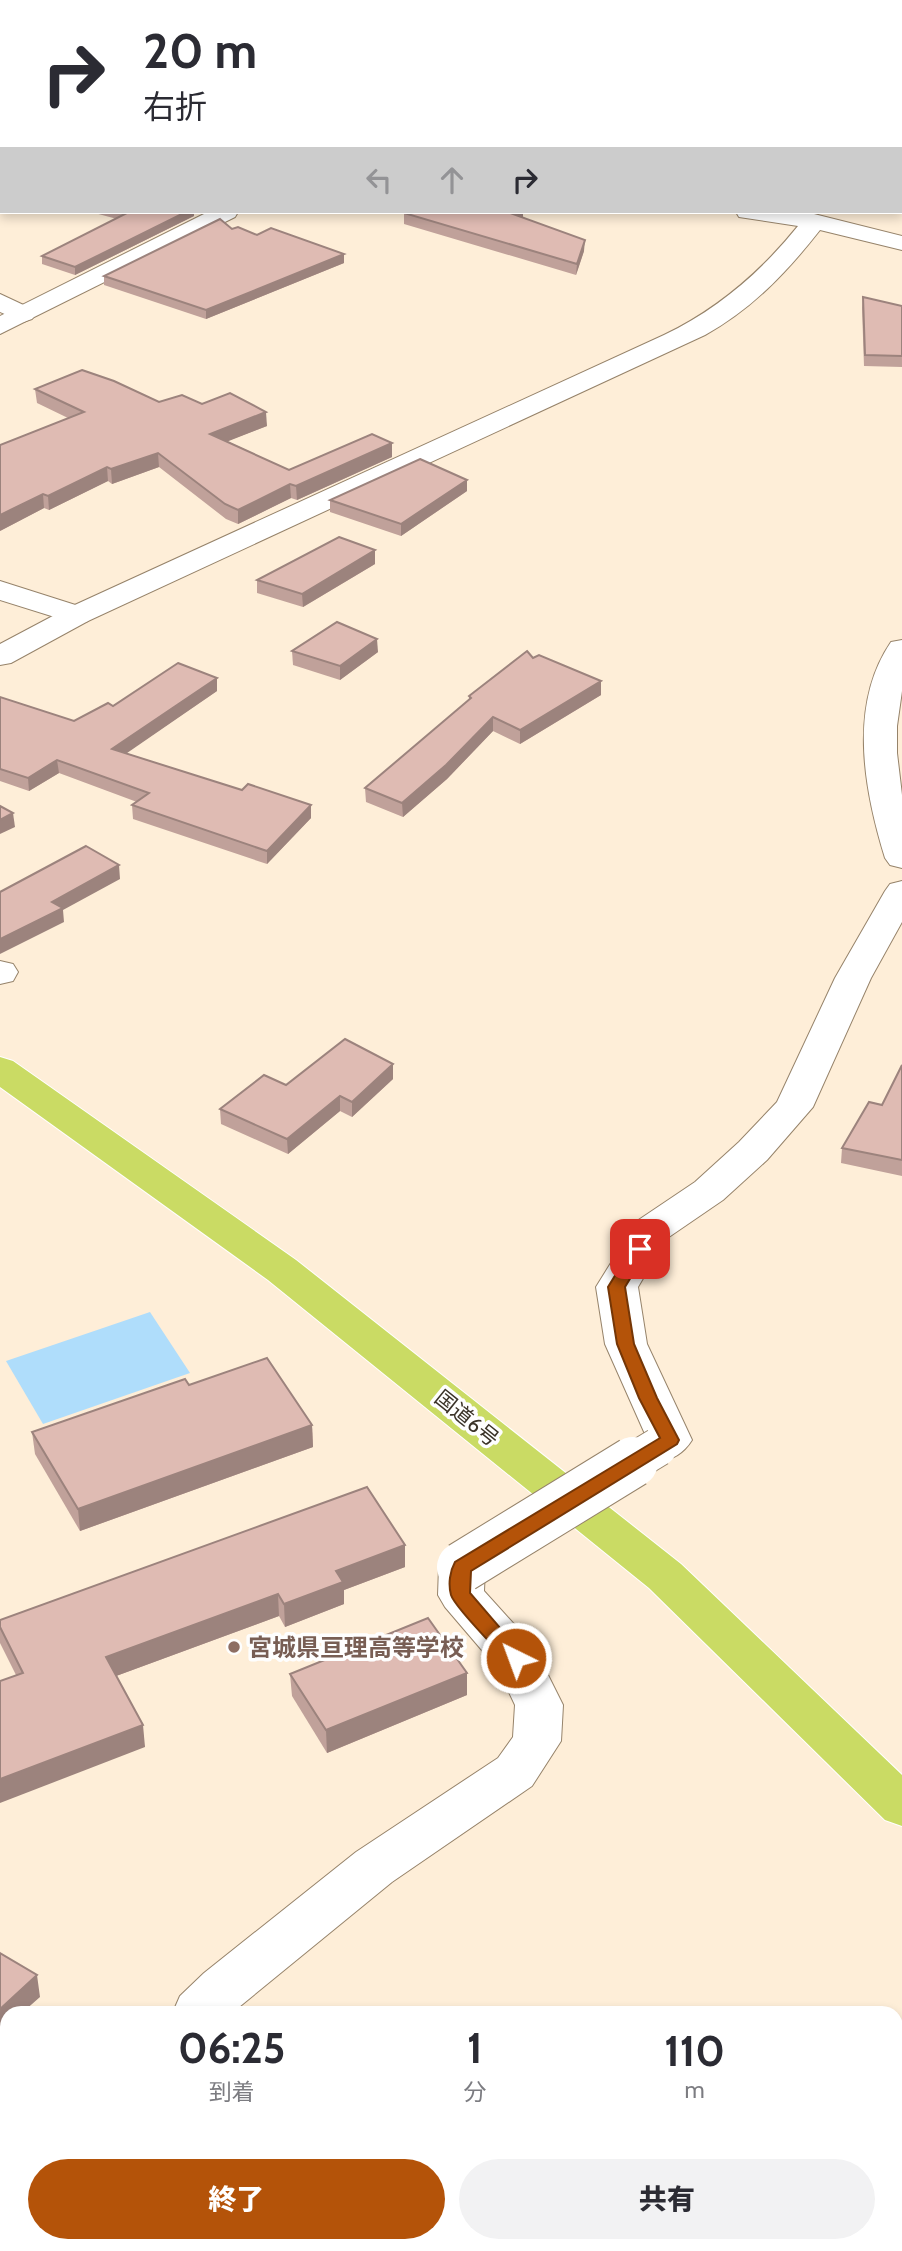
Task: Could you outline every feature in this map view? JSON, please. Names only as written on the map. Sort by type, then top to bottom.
[{"type":"highway","name":"国道6号","points":[[0,1069],[282,1270],[665,1576],[902,1806]]},
{"type":"street","points":[[0,302],[11,320],[222,214]]},
{"type":"street","points":[[763,214],[814,221],[902,243]]},
{"type":"street","points":[[0,656],[76,615],[628,361],[716,317],[754,288],[786,258],[814,221]]},
{"type":"street","points":[[0,590],[76,615]]},
{"type":"street","points":[[902,649],[890,672],[878,752],[887,806],[902,858]]},
{"type":"street","points":[[205,2006],[222,1989],[374,1867],[515,1772],[537,1741],[539,1705],[516,1658],[461,1595],[459,1580],[462,1567],[670,1440],[648,1398],[626,1344],[617,1287],[651,1230],[709,1191],[753,1151],[794,1107],[853,978],[902,891]]},
{"type":"water","points":[[150,1312],[190,1373],[43,1424],[6,1361]]},
{"type":"building","points":[[125,214],[182,214],[75,267],[42,256]]},
{"type":"building","points":[[407,214],[513,214],[585,240],[577,264]]},
{"type":"building","points":[[220,219],[232,229],[238,227],[257,235],[271,228],[344,254],[206,310],[104,276]]},
{"type":"building","points":[[863,297],[902,306],[902,356],[865,355]]},
{"type":"building","points":[[82,370],[114,381],[159,402],[182,395],[202,404],[230,393],[266,412],[210,434],[289,470],[372,434],[392,443],[296,486],[290,484],[238,510],[225,504],[158,453],[111,469],[107,467],[48,496],[43,494],[0,515],[0,445],[84,412],[35,389]]},
{"type":"building","points":[[420,459],[467,480],[401,524],[330,500]]},
{"type":"building","points":[[339,537],[375,550],[302,594],[257,580]]},
{"type":"building","points":[[337,622],[377,639],[340,666],[292,651]]},
{"type":"building","points":[[527,651],[533,658],[539,655],[601,681],[520,730],[493,717],[446,765],[402,803],[365,788],[471,698],[469,696]]},
{"type":"building","points":[[178,663],[217,678],[112,749],[242,790],[248,784],[311,805],[267,851],[132,805],[149,793],[57,760],[28,778],[0,769],[0,697],[74,721],[108,703],[113,706]]},
{"type":"building","points":[[0,806],[13,813],[0,820]]},
{"type":"building","points":[[86,846],[119,865],[52,902],[63,908],[0,939],[0,892]]},
{"type":"building","points":[[345,1039],[393,1064],[352,1102],[340,1096],[287,1139],[220,1109],[264,1075],[286,1085]]},
{"type":"building","points":[[902,1065],[902,1160],[842,1148],[869,1102],[882,1105]]},
{"type":"building","points":[[267,1358],[312,1425],[78,1509],[32,1432],[185,1379],[189,1385]]},
{"type":"building","points":[[367,1487],[405,1545],[336,1571],[343,1582],[284,1604],[278,1594],[106,1657],[143,1725],[0,1779],[0,1681],[23,1673],[0,1627],[0,1620]]},
{"type":"building","points":[[428,1618],[467,1673],[326,1730],[290,1674]]},
{"type":"building","points":[[0,1953],[37,1975],[0,2006]]},
{"type":"place","name":"宮城県亘理高等学校","points":[[234,1647]]},
{"type":"route","points":[[516,1658],[461,1595],[459,1580],[462,1567],[670,1440],[648,1398],[626,1344],[617,1287],[640,1249]]}]
